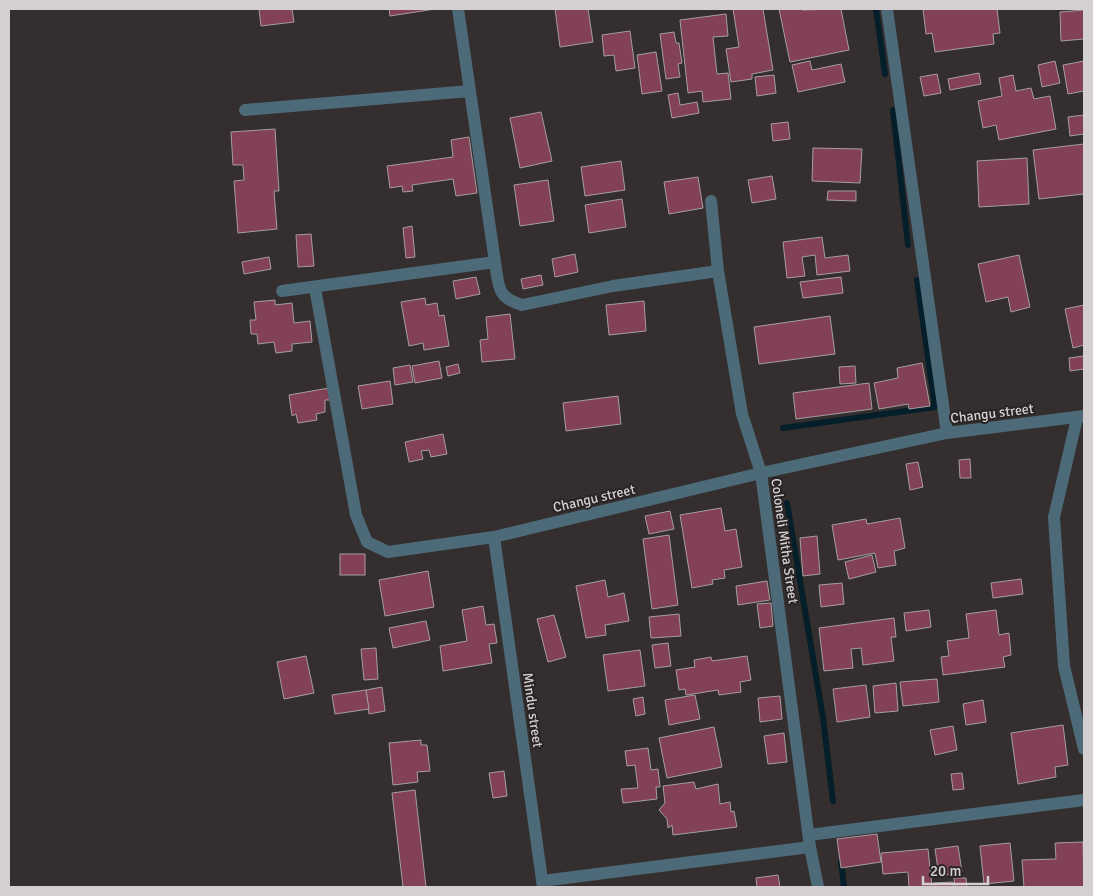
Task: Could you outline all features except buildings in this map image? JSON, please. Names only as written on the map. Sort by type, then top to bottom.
[{"type":"street","points":[[458,9],[500,291],[509,301],[522,305],[613,286],[718,271]]},
{"type":"street","points":[[887,9],[947,433]]},
{"type":"street","points":[[245,110],[470,91]]},
{"type":"street","name":"Coloneli Mitha Street","points":[[711,201],[718,271],[742,414],[761,473],[809,841],[818,887]]},
{"type":"street","points":[[282,291],[495,262]]},
{"type":"street","name":"Changu street","points":[[315,288],[356,515],[368,542],[388,552],[494,537],[761,473],[947,433],[1080,417]]},
{"type":"street","points":[[1080,417],[1054,517],[1064,666],[1084,749]]},
{"type":"street","name":"Mindu street","points":[[494,537],[542,884]]},
{"type":"street","points":[[542,884],[809,841],[1084,800]]},
{"type":"waterway","points":[[876,9],[885,74]]},
{"type":"waterway","points":[[893,110],[908,245]]},
{"type":"waterway","points":[[783,428],[935,407],[917,280]]},
{"type":"waterway","points":[[787,503],[823,718],[833,801]]},
{"type":"waterway","points":[[841,861],[844,887]]}]
